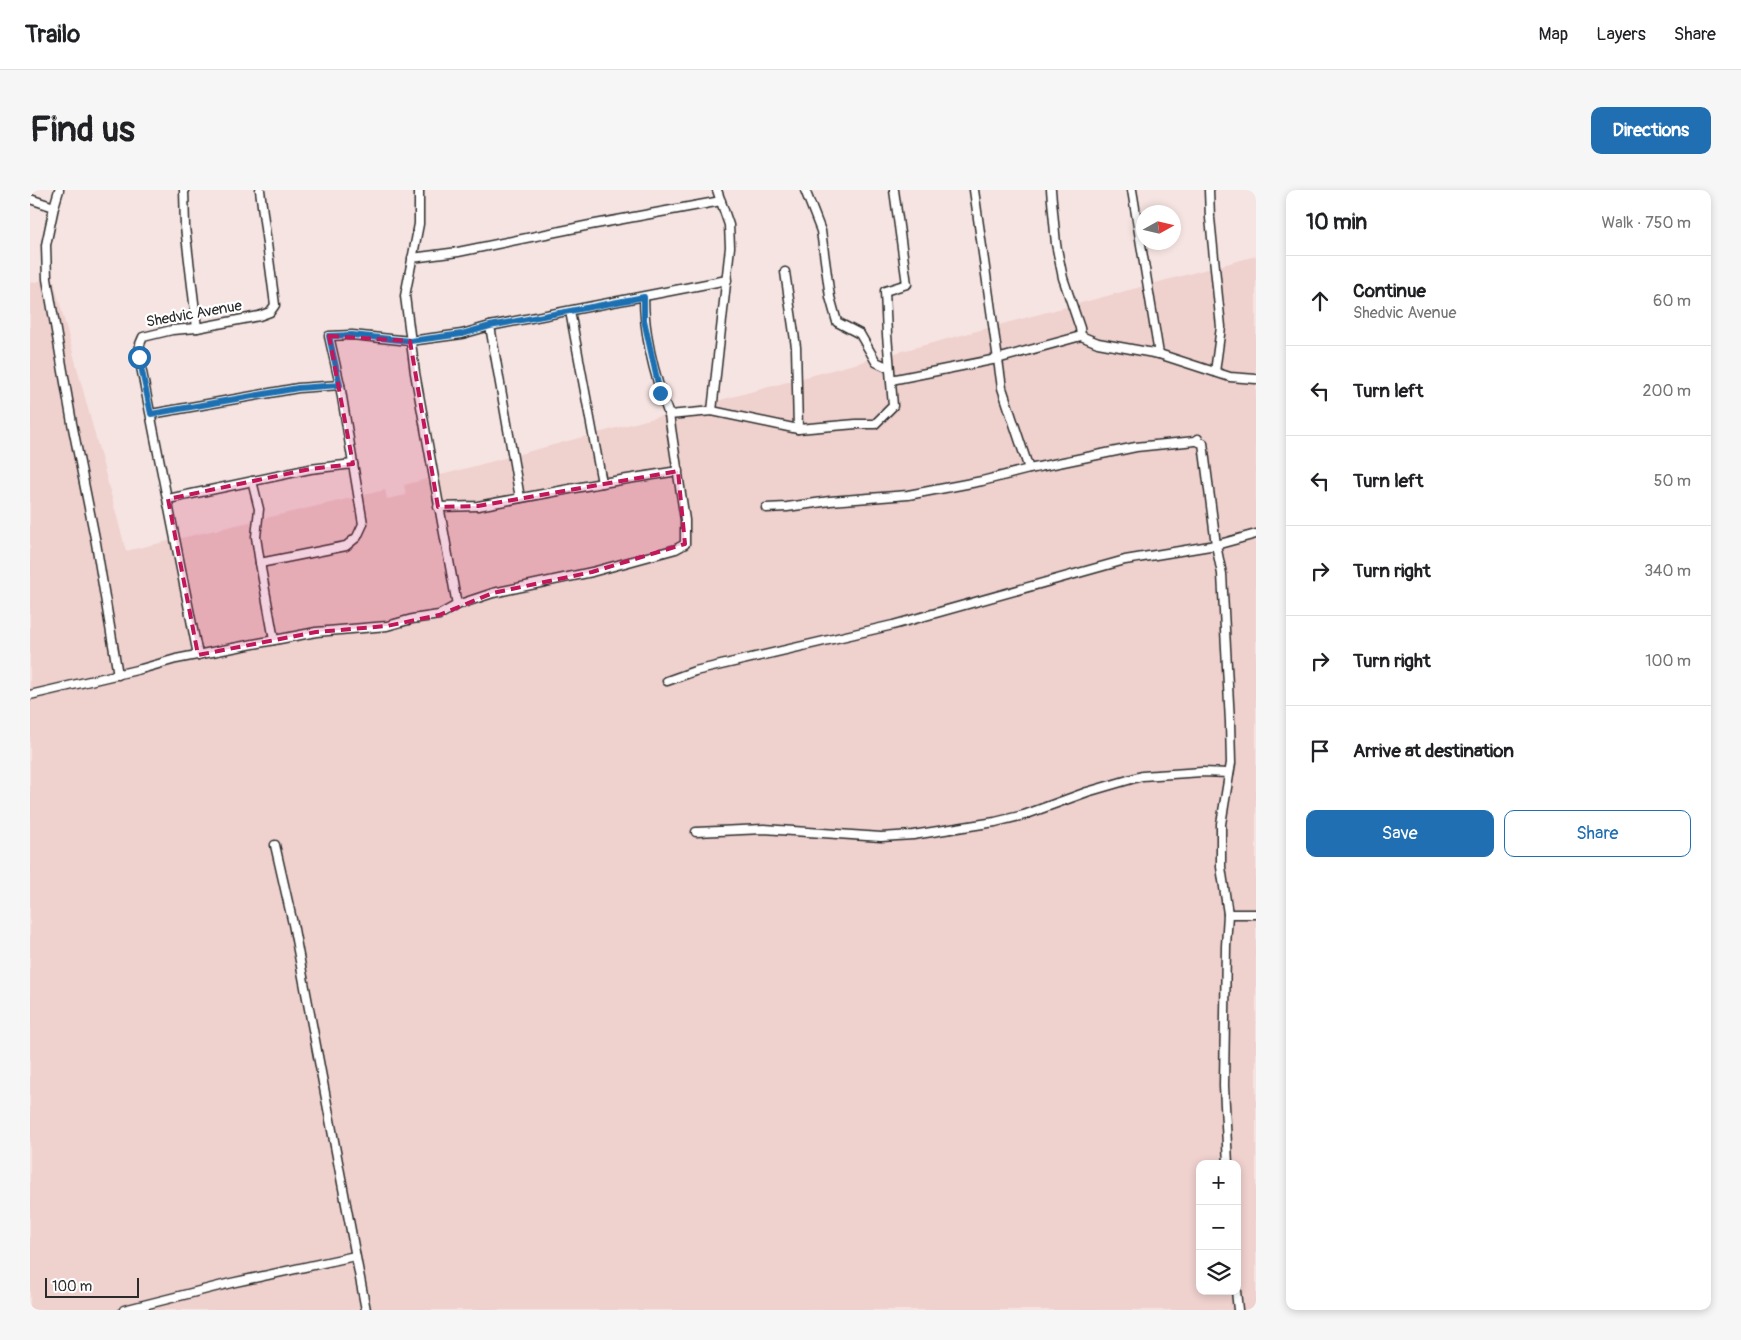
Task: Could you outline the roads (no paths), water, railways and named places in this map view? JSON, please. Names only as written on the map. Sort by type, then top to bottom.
[{"type":"street","points":[[59,190],[46,244],[47,279],[118,675]]},
{"type":"street","points":[[184,190],[185,227],[197,328]]},
{"type":"street","name":"Shedvic Avenue","points":[[198,655],[139,357],[140,344],[143,337],[172,330],[197,328],[259,316],[270,312],[274,305],[260,190]]},
{"type":"street","points":[[419,190],[419,224],[405,296],[410,341],[456,606]]},
{"type":"street","points":[[712,411],[730,247],[729,224],[717,190]]},
{"type":"street","points":[[804,190],[821,231],[830,297],[837,322],[860,334],[876,362],[889,368]]},
{"type":"street","points":[[669,415],[712,411],[798,429],[875,424],[892,406],[886,291],[907,284],[894,190]]},
{"type":"street","points":[[974,190],[1002,388],[1029,469]]},
{"type":"street","points":[[1051,190],[1056,244],[1069,298],[1081,336]]},
{"type":"street","points":[[1132,190],[1159,354]]},
{"type":"street","points":[[1209,190],[1221,327],[1215,372]]},
{"type":"street","points":[[30,199],[54,207]]},
{"type":"street","points":[[412,258],[458,252],[721,201]]},
{"type":"street","points":[[785,272],[796,347],[798,429]]},
{"type":"street","points":[[260,563],[346,546],[357,537],[364,524],[340,385],[329,336],[352,335],[410,341],[462,334],[490,326],[727,280]]},
{"type":"street","points":[[30,695],[118,675],[176,659],[316,632],[387,626],[439,615],[456,606],[493,593],[632,563],[676,549],[685,544],[685,520],[669,415],[660,393],[644,320],[644,297]]},
{"type":"street","points":[[570,311],[602,483]]},
{"type":"street","points":[[490,326],[520,498]]},
{"type":"street","points":[[891,380],[997,359],[1081,336],[1098,343],[1159,354],[1230,377],[1256,379]]},
{"type":"street","points":[[151,414],[298,388],[340,385]]},
{"type":"street","points":[[766,508],[908,495],[982,481],[1029,469],[1136,447],[1195,441],[1198,439],[1203,443],[1216,545],[1222,574],[1230,722],[1231,763],[1221,824],[1221,867],[1228,914],[1224,1086],[1228,1160]]},
{"type":"street","points":[[168,500],[310,469],[353,464]]},
{"type":"street","points":[[438,508],[478,506],[678,471]]},
{"type":"street","points":[[252,481],[259,509],[256,537],[274,640]]},
{"type":"street","points":[[668,681],[694,671],[893,625],[1125,560],[1216,545],[1256,534]]},
{"type":"street","points":[[696,832],[764,829],[881,837],[913,835],[946,831],[1024,815],[1087,792],[1142,776],[1202,772],[1229,774]]},
{"type":"street","points":[[275,845],[293,924],[366,1310]]},
{"type":"street","points":[[1228,914],[1256,914]]},
{"type":"street","points":[[124,1310],[231,1283],[355,1256]]},
{"type":"street","points":[[1236,1295],[1238,1310]]}]
